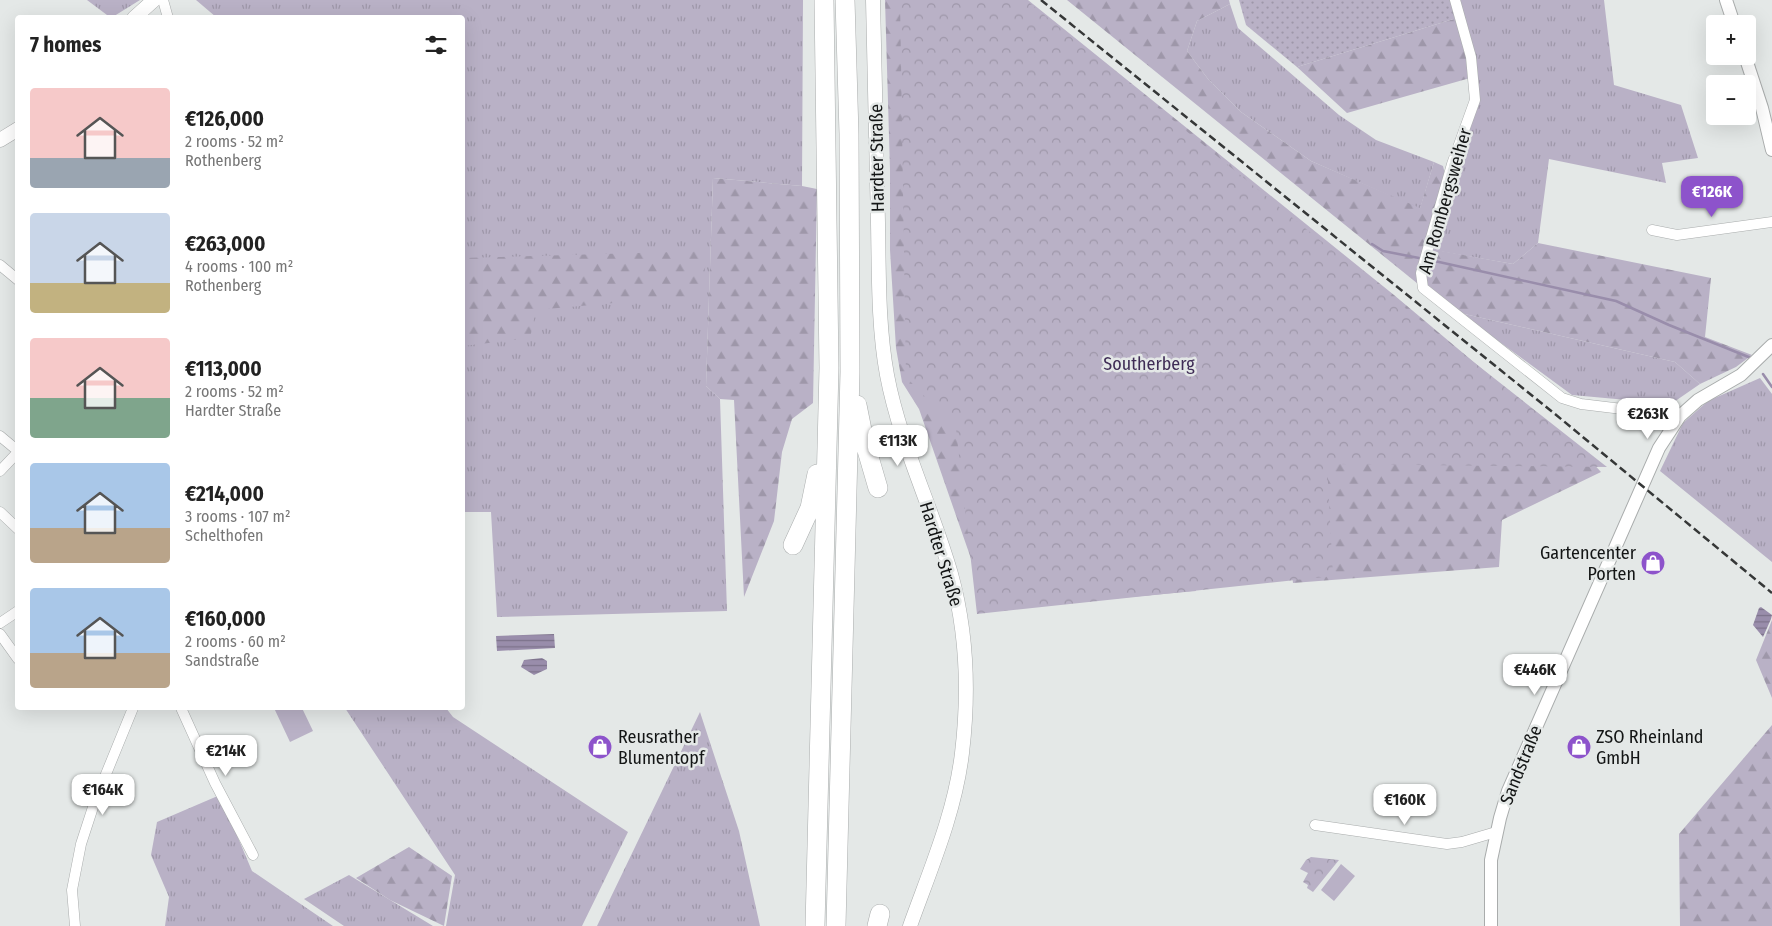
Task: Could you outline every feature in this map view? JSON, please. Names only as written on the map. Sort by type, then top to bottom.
[{"type":"highway","points":[[815,926],[829,368],[824,0]]},
{"type":"highway","points":[[836,926],[850,372],[845,0]]},
{"type":"highway","points":[[850,372],[864,440],[878,488]]},
{"type":"highway","points":[[793,545],[810,508],[816,482],[818,459],[827,440]]},
{"type":"main road","points":[[137,15],[154,0]]},
{"type":"main road","name":"Hardter Straße","points":[[873,0],[879,271],[882,337],[887,374],[902,438],[941,541],[952,577],[965,658],[966,699],[962,755],[941,841],[910,926]]},
{"type":"main road","points":[[0,140],[15,131]]},
{"type":"street","points":[[163,0],[167,15]]},
{"type":"street","name":"Am Rombergsweiher","points":[[1455,0],[1471,57],[1475,100],[1452,164],[1421,273],[1423,288],[1562,398],[1581,404],[1680,416]]},
{"type":"street","points":[[1726,0],[1731,15]]},
{"type":"street","points":[[1749,65],[1767,108],[1772,150]]},
{"type":"street","points":[[1652,230],[1677,235],[1772,222]]},
{"type":"street","points":[[0,265],[15,278]]},
{"type":"street","name":"Sandstraße","points":[[1491,926],[1491,860],[1496,832],[1508,792],[1659,448],[1680,416],[1698,400],[1741,374],[1772,345]]},
{"type":"street","points":[[0,436],[15,448]]},
{"type":"street","points":[[0,471],[15,454]]},
{"type":"street","points":[[0,512],[15,526]]},
{"type":"street","points":[[0,623],[15,613]]},
{"type":"street","points":[[0,634],[15,655]]},
{"type":"street","points":[[75,926],[72,890],[81,844],[95,801],[132,710]]},
{"type":"street","points":[[182,710],[215,783],[253,855]]},
{"type":"street","points":[[1316,825],[1447,844],[1462,842],[1496,832]]},
{"type":"green space","points":[[87,0],[140,0],[116,15],[107,15]]},
{"type":"green space","points":[[196,0],[803,0],[802,186],[713,178],[706,386],[720,399],[727,611],[497,617],[491,512],[465,512],[465,15],[214,15]]},
{"type":"green space","name":"Southerberg","points":[[885,0],[1028,0],[1394,295],[1589,459],[1601,472],[1502,520],[1499,567],[1293,583],[1272,401],[1178,415],[1196,591],[1000,609],[984,596],[919,409],[902,382],[896,348],[890,250],[890,170]]},
{"type":"green space","name":"Southerberg","points":[[900,0],[1026,0],[1349,264],[1607,467],[1327,464],[1333,576],[977,614],[956,429],[906,377]]},
{"type":"green space","points":[[1067,0],[1229,0],[1230,4],[1197,21],[1187,51],[1208,79],[1241,112],[1311,161],[1420,208],[1434,162],[1443,166],[1445,174],[1425,248],[1513,264],[1538,243],[1711,278],[1705,337],[1752,355],[1736,367],[1700,384],[1675,362],[1460,313],[1423,288]]},
{"type":"green space","points":[[1239,0],[1451,0],[1457,18],[1297,67],[1246,25]]},
{"type":"green space","points":[[1458,0],[1604,0],[1614,85],[1681,105],[1698,158],[1662,163],[1666,183],[1549,159],[1538,243],[1513,264],[1433,250],[1479,100]]},
{"type":"green space","points":[[1230,4],[1238,28],[1339,115],[1376,140],[1434,162],[1420,209],[1311,161],[1241,112],[1208,79],[1187,51],[1197,21]]},
{"type":"green space","points":[[1457,18],[1468,57],[1470,78],[1347,113],[1297,67]]},
{"type":"green space","points":[[713,178],[817,189],[813,403],[792,419],[782,452],[774,521],[744,597],[734,400],[720,399],[706,386]]},
{"type":"green space","points":[[707,251],[702,295],[536,310],[530,338],[465,346],[465,258]]},
{"type":"green space","points":[[1460,313],[1675,362],[1700,384],[1671,404],[1572,395]]},
{"type":"green space","points":[[1760,378],[1772,394],[1772,562],[1660,471],[1683,423],[1708,401]]},
{"type":"green space","points":[[1772,620],[1772,698],[1756,660]]},
{"type":"green space","points":[[275,710],[303,710],[313,731],[290,742]]},
{"type":"green space","points":[[346,710],[448,710],[453,717],[628,832],[582,926],[446,926],[455,875]]},
{"type":"green space","points":[[700,712],[739,831],[760,926],[597,926]]},
{"type":"green space","points":[[1772,725],[1772,926],[1680,926],[1679,834]]},
{"type":"green space","points":[[220,795],[252,871],[333,926],[165,926],[169,897],[151,855],[157,822]]},
{"type":"green space","points":[[409,847],[452,876],[444,926],[390,900],[356,878]]},
{"type":"green space","points":[[1311,857],[1339,860],[1313,892],[1303,882],[1308,873],[1300,869],[1306,860]]},
{"type":"green space","points":[[1341,864],[1355,876],[1334,901],[1321,890]]},
{"type":"green space","points":[[349,875],[433,926],[344,926],[304,899]]},
{"type":"shaded area","points":[[1761,607],[1772,615],[1763,637],[1753,625]]},
{"type":"shaded area","points":[[554,634],[555,648],[497,651],[496,636]]},
{"type":"shaded area","points":[[542,658],[547,661],[547,669],[534,675],[521,667],[524,660]]},
{"type":"waterway","points":[[1372,244],[1383,251],[1419,258]]},
{"type":"waterway","points":[[1430,260],[1616,301],[1751,358]]},
{"type":"waterway","points":[[1763,374],[1772,387]]},
{"type":"railway","points":[[1041,0],[1555,414],[1772,593]]},
{"type":"place","name":"Gartencenter Porten","points":[[1653,563]]},
{"type":"place","name":"Reusrather Blumentopf","points":[[600,747]]},
{"type":"place","name":"ZSO Rheinland GmbH","points":[[1579,747]]}]
